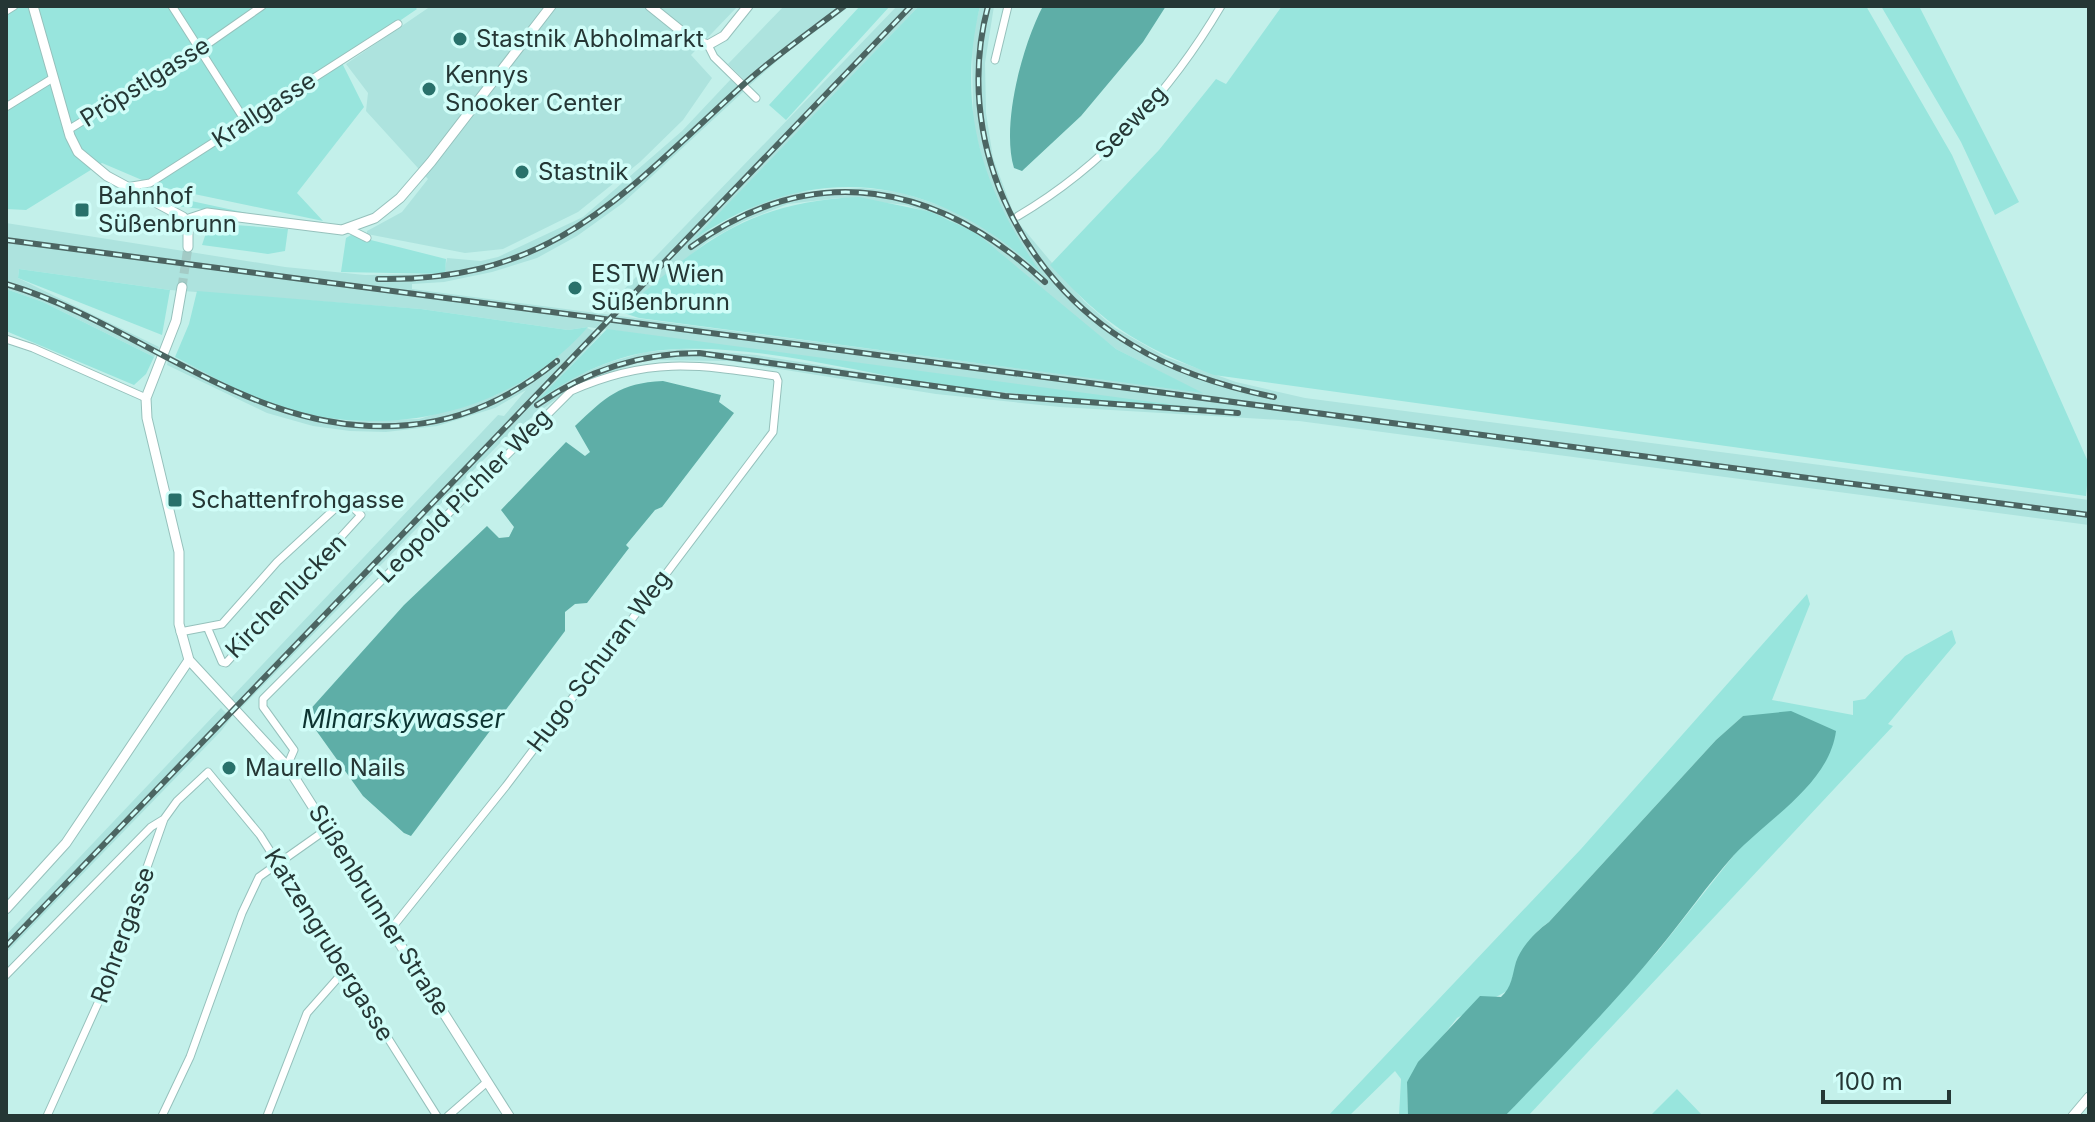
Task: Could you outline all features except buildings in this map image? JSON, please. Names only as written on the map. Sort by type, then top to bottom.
[{"type":"street","points":[[6,11],[14,6]]},
{"type":"street","points":[[33,6],[68,130],[83,158],[126,187],[186,220],[207,213],[349,229],[367,238]]},
{"type":"street","points":[[172,6],[246,122]]},
{"type":"street","name":"Pröpstlgasse","points":[[68,130],[199,50],[262,6]]},
{"type":"street","points":[[349,229],[375,218],[407,190],[551,6]]},
{"type":"street","points":[[650,6],[691,39],[708,45],[714,57],[756,98]]},
{"type":"street","points":[[708,45],[724,36],[748,6]]},
{"type":"street","points":[[995,60],[1008,6]]},
{"type":"street","name":"Seeweg","points":[[1018,216],[1078,174],[1139,118],[1182,67],[1221,6]]},
{"type":"street","name":"Krallgasse","points":[[126,187],[150,183],[398,24]]},
{"type":"street","points":[[6,107],[53,78]]},
{"type":"street","points":[[186,220],[188,247]]},
{"type":"street","points":[[6,909],[66,843],[189,660],[180,632],[179,552],[147,418],[146,398],[176,321],[182,287]]},
{"type":"street","points":[[6,339],[146,398]]},
{"type":"street","name":"Leopold Pichler Weg","points":[[287,766],[294,750],[263,707],[263,699],[571,391],[630,368],[703,365],[776,376],[778,381]]},
{"type":"street","name":"Hugo Schuran Weg","points":[[391,929],[506,786],[773,432],[778,381]]},
{"type":"street","name":"Kirchenlucken","points":[[180,632],[208,629],[228,619],[277,562],[340,504],[350,505],[361,515],[226,663],[222,662],[208,629]]},
{"type":"street","name":"Süßenbrunner Straße","points":[[189,660],[287,766],[509,1116]]},
{"type":"street","name":"Rohrergasse","points":[[47,1116],[103,992],[164,819],[177,801],[208,772],[214,778]]},
{"type":"street","name":"Katzengrubergasse","points":[[214,778],[243,811],[277,862],[437,1116]]},
{"type":"street","points":[[6,975],[151,827],[164,819]]},
{"type":"street","points":[[162,1116],[190,1057],[242,913],[259,877],[327,829]]},
{"type":"street","points":[[267,1116],[307,1013],[345,970]]},
{"type":"street","points":[[448,1116],[487,1082]]},
{"type":"street","points":[[2073,1116],[2089,1097]]},
{"type":"shaded area","points":[[6,6],[414,6],[417,9],[341,61],[364,107],[297,193],[323,221],[156,186],[102,163],[26,210],[6,209]]},
{"type":"shaded area","points":[[431,6],[738,6],[691,55],[712,78],[683,120],[640,162],[578,212],[503,249],[465,253],[367,234],[367,231],[402,212],[428,179],[366,111],[368,93],[346,64]]},
{"type":"shaded area","points":[[784,6],[850,6],[786,53],[750,85],[728,64]]},
{"type":"shaded area","points":[[860,6],[890,6],[786,120],[769,105]]},
{"type":"shaded area","points":[[897,6],[919,6],[698,236],[764,201],[796,192],[863,188],[900,192],[954,210],[1004,240],[1037,269],[1003,216],[989,185],[973,123],[972,39],[980,6],[994,6],[985,63],[986,113],[993,158],[1016,220],[1084,301],[1115,328],[1166,357],[1236,382],[1305,398],[2089,500],[2089,525],[1299,421],[1060,407],[936,394],[730,361],[645,360],[573,386],[506,437],[240,709],[230,699],[498,415],[504,416],[526,390],[495,408],[437,426],[386,432],[350,431],[313,426],[267,413],[167,365],[169,355],[280,407],[344,421],[419,419],[496,395],[544,365],[587,328],[601,334],[540,399],[575,376],[610,362],[645,352],[682,349],[756,355],[943,385],[1175,406],[588,327],[568,330],[421,309],[170,290],[19,269],[18,278],[159,347],[154,357],[43,302],[6,289],[6,223],[285,267],[365,275],[444,274],[447,258],[481,261],[498,257],[583,217],[682,131],[731,79],[744,91],[623,203],[577,236],[537,258],[444,282],[412,284],[412,289],[1199,392],[1116,349],[950,220],[906,205],[838,198],[788,204],[744,221],[708,241],[621,312],[608,306]]},
{"type":"shaded area","points":[[919,6],[980,6],[973,43],[971,79],[979,146],[1003,210],[1041,273],[1001,240],[959,215],[917,198],[874,188],[829,188],[785,196],[740,213],[694,239]]},
{"type":"shaded area","points":[[1282,6],[1866,6],[1952,155],[2089,464],[2086,496],[1214,375],[1164,354],[1124,332],[1089,304],[1050,265],[1159,150],[1216,79],[1226,84]]},
{"type":"shaded area","points":[[1881,6],[1919,6],[2019,202],[1995,215],[1961,142]]},
{"type":"shaded area","points":[[143,186],[159,194],[256,215],[175,206],[140,189]]},
{"type":"shaded area","points":[[859,197],[931,212],[976,233],[1116,349],[1203,393],[639,318],[621,312],[677,265],[728,230],[786,207]]},
{"type":"shaded area","points":[[221,224],[288,229],[285,251],[268,254],[202,245],[208,227]]},
{"type":"shaded area","points":[[351,235],[446,259],[445,274],[341,272],[346,238]]},
{"type":"shaded area","points":[[19,269],[170,290],[162,335],[18,278]]},
{"type":"shaded area","points":[[6,289],[43,302],[154,357],[146,374],[134,385],[6,331]]},
{"type":"shaded area","points":[[197,291],[421,309],[568,330],[588,327],[558,357],[523,381],[486,399],[446,412],[405,419],[363,421],[321,417],[280,407],[175,357],[189,324]]},
{"type":"shaded area","points":[[607,329],[1190,407],[972,389],[767,354],[697,349],[646,352],[612,361],[564,383],[535,403]]},
{"type":"shaded area","points":[[1807,594],[1810,604],[1772,700],[1853,715],[1853,701],[1865,699],[1905,656],[1952,630],[1956,643],[1888,724],[1893,726],[1528,1116],[1505,1116],[1658,951],[1734,855],[1743,716],[1716,740],[1528,943],[1518,961],[1509,990],[1457,1018],[1407,1082],[1408,1116],[1399,1116],[1401,1079],[1395,1071],[1349,1116],[1328,1116],[1581,849]]},
{"type":"shaded area","points":[[221,708],[231,718],[221,731],[6,953],[6,935]]},
{"type":"shaded area","points":[[1677,1089],[1703,1116],[1650,1116]]},
{"type":"water","points":[[1043,6],[1166,6],[1143,42],[1081,116],[1022,171],[1014,168],[1011,150],[1012,108],[1021,63]]},
{"type":"water","name":"Mlnarskywasser","points":[[663,381],[721,395],[719,402],[734,413],[662,507],[655,510],[626,545],[629,548],[587,603],[575,604],[565,612],[565,631],[411,836],[404,833],[363,796],[308,719],[307,713],[404,605],[487,526],[499,538],[509,537],[514,527],[501,510],[566,442],[585,456],[590,452],[575,426],[614,393],[635,385]]},
{"type":"water","points":[[1791,711],[1836,731],[1822,768],[1796,799],[1734,855],[1640,972],[1564,1055],[1505,1116],[1408,1116],[1407,1082],[1418,1062],[1480,996],[1501,997],[1505,993],[1518,956],[1530,940],[1716,740],[1743,716]]},
{"type":"tunnel","points":[[182,287],[188,247]]},
{"type":"railway","points":[[378,279],[439,276],[492,265],[539,248],[582,224],[660,162],[755,74],[844,6]]},
{"type":"railway","points":[[6,946],[911,6]]},
{"type":"railway","points":[[988,6],[979,55],[980,105],[988,153],[1004,199],[1027,242],[1056,282],[1091,316],[1132,345],[1166,363],[1201,377],[1274,397]]},
{"type":"railway","points":[[691,247],[737,219],[784,201],[830,193],[875,194],[919,204],[962,223],[1004,249],[1045,282]]},
{"type":"railway","points":[[6,240],[2089,515]]},
{"type":"railway","points":[[6,284],[57,302],[251,398],[301,415],[353,425],[409,425],[469,412],[506,395],[557,361]]},
{"type":"railway","points":[[537,405],[575,383],[614,366],[655,356],[699,353],[1005,396],[1238,413]]},
{"type":"place","name":"Stastnik Abholmarkt","points":[[460,39]]},
{"type":"place","name":"Kennys Snooker Center","points":[[429,89]]},
{"type":"place","name":"Stastnik","points":[[522,172]]},
{"type":"place","name":"Bahnhof Süßenbrunn","points":[[82,210]]},
{"type":"place","name":"ESTW Wien Süßenbrunn","points":[[575,288]]},
{"type":"place","name":"Schattenfrohgasse","points":[[175,500]]},
{"type":"place","name":"Maurello Nails","points":[[229,768]]}]
